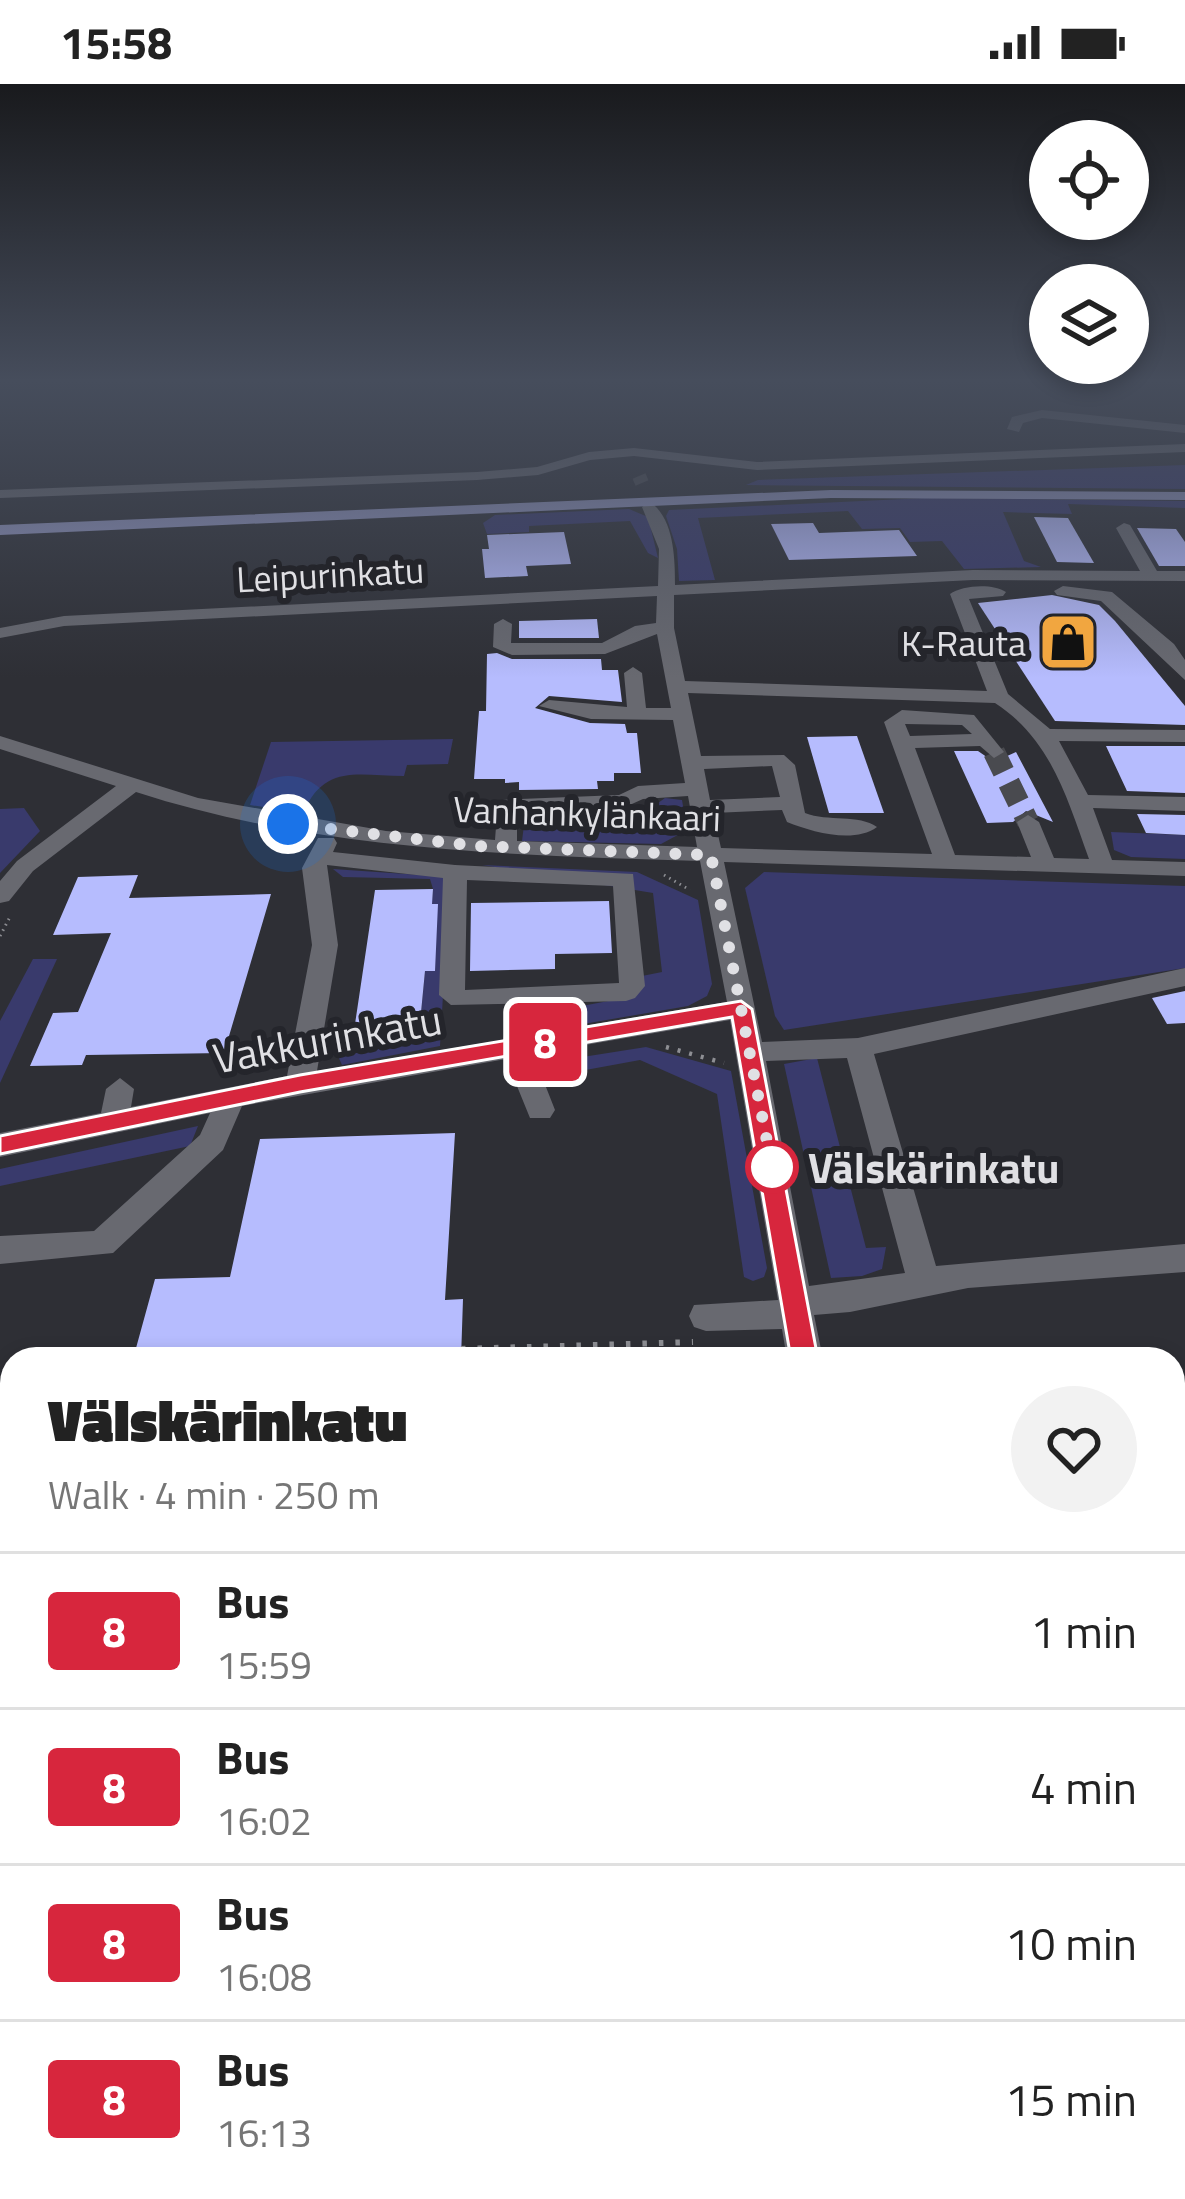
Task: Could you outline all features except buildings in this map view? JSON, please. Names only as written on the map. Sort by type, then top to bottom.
[{"type":"main road","points":[[0,530],[831,494],[1185,496]]},
{"type":"street","points":[[0,494],[352,481]]},
{"type":"street","points":[[642,481],[668,549],[665,628],[750,1052],[803,1347]]},
{"type":"street","points":[[1124,528],[1151,575]]},
{"type":"street","points":[[1060,568],[1088,591]]},
{"type":"street","name":"Leipurinkatu","points":[[0,633],[64,621],[577,587],[664,590],[752,580],[1060,568],[1185,576]]},
{"type":"street","points":[[999,697],[959,594],[1088,591],[1106,596],[1167,648],[1185,674]]},
{"type":"street","points":[[617,643],[618,620]]},
{"type":"street","points":[[503,625],[502,647],[512,649],[572,650],[617,643],[641,629],[665,628]]},
{"type":"street","points":[[633,673],[637,713]]},
{"type":"street","points":[[676,687],[999,697],[1021,708],[1043,735],[1082,801],[1103,866]]},
{"type":"street","points":[[549,706],[681,714]]},
{"type":"street","points":[[1043,735],[1185,736]]},
{"type":"street","name":"Vanhankylänkaari","points":[[0,742],[129,787],[247,817],[332,831],[506,848],[1185,869]]},
{"type":"street","points":[[945,860],[935,822],[902,742],[990,746]]},
{"type":"street","points":[[691,764],[777,759],[784,765],[795,817],[810,825],[866,827]]},
{"type":"street","points":[[0,896],[25,866],[129,787]]},
{"type":"street","points":[[506,848],[506,805],[623,801],[638,793],[791,803]]},
{"type":"street","points":[[1082,801],[1185,804]]},
{"type":"street","points":[[1028,822],[1045,864]]},
{"type":"street","points":[[300,1084],[325,945],[315,890],[318,857],[332,831]]},
{"type":"street","points":[[318,857],[455,872],[625,879],[632,986],[626,992],[460,999],[452,995],[455,872]]},
{"type":"street","points":[[750,1052],[858,1048],[1185,977]]},
{"type":"street","name":"Vakkurinkatu","points":[[0,1145],[455,1050],[741,1009]]},
{"type":"street","points":[[518,1041],[521,1068],[540,1110]]},
{"type":"street","points":[[858,1048],[924,1281]]},
{"type":"street","points":[[114,1121],[121,1089]]},
{"type":"street","points":[[0,1250],[102,1244],[212,1142],[232,1097]]},
{"type":"street","points":[[708,1329],[924,1281],[1031,1267],[1185,1258]]},
{"type":"path","points":[[486,1347],[708,1329]]},
{"type":"shaded area","points":[[756,481],[1185,481],[1185,489],[746,485]]},
{"type":"shaded area","points":[[925,498],[1185,501],[1185,508],[1068,504],[1072,514],[1003,512],[1024,561],[1041,567],[964,569],[942,541],[910,542],[900,528],[862,529],[848,511],[698,518],[715,580],[679,581],[677,549],[666,516],[669,510]]},
{"type":"shaded area","points":[[629,509],[648,517],[658,558],[648,553],[630,521],[529,526],[529,532],[487,534],[483,523],[495,515]]},
{"type":"shaded area","points":[[453,739],[448,764],[407,765],[404,776],[332,779],[303,813],[250,805],[271,742]]},
{"type":"shaded area","points":[[665,798],[682,800],[687,830],[661,844],[522,841],[524,825],[636,819]]},
{"type":"shaded area","points":[[24,808],[40,831],[0,873],[0,809]]},
{"type":"shaded area","points":[[1111,832],[1185,835],[1185,859],[1131,857],[1114,850]]},
{"type":"shaded area","points":[[482,865],[637,872],[698,900],[712,984],[707,996],[688,1006],[554,1029],[547,1020],[550,1012],[635,996],[642,976],[662,972],[653,893]]},
{"type":"shaded area","points":[[333,869],[450,877],[440,1046],[342,1065],[337,1054],[426,1035],[420,1023],[433,889],[430,879],[343,877]]},
{"type":"shaded area","points":[[764,872],[1185,886],[1185,968],[784,1030],[775,1016],[745,888]]},
{"type":"shaded area","points":[[33,959],[57,959],[0,1083],[0,1021]]},
{"type":"shaded area","points":[[646,1047],[731,1071],[767,1268],[764,1277],[753,1281],[744,1277],[717,1094],[640,1060],[542,1078],[538,1064]]},
{"type":"shaded area","points":[[817,1058],[866,1248],[886,1247],[882,1269],[862,1276],[831,1278],[784,1064]]},
{"type":"shaded area","points":[[198,1126],[190,1146],[0,1186],[0,1169]]},
{"type":"tunnel","points":[[994,752],[1028,822]]},
{"type":"bus line","name":"8","points":[[0,1145],[300,1084],[741,1009],[803,1347]]},
{"type":"place","name":"K-Rauta","points":[[1068,642]]},
{"type":"place","name":"Välskärinkatu","points":[[772,1167]]},
{"type":"route","points":[[288,824],[476,846],[711,855],[772,1167]]}]
